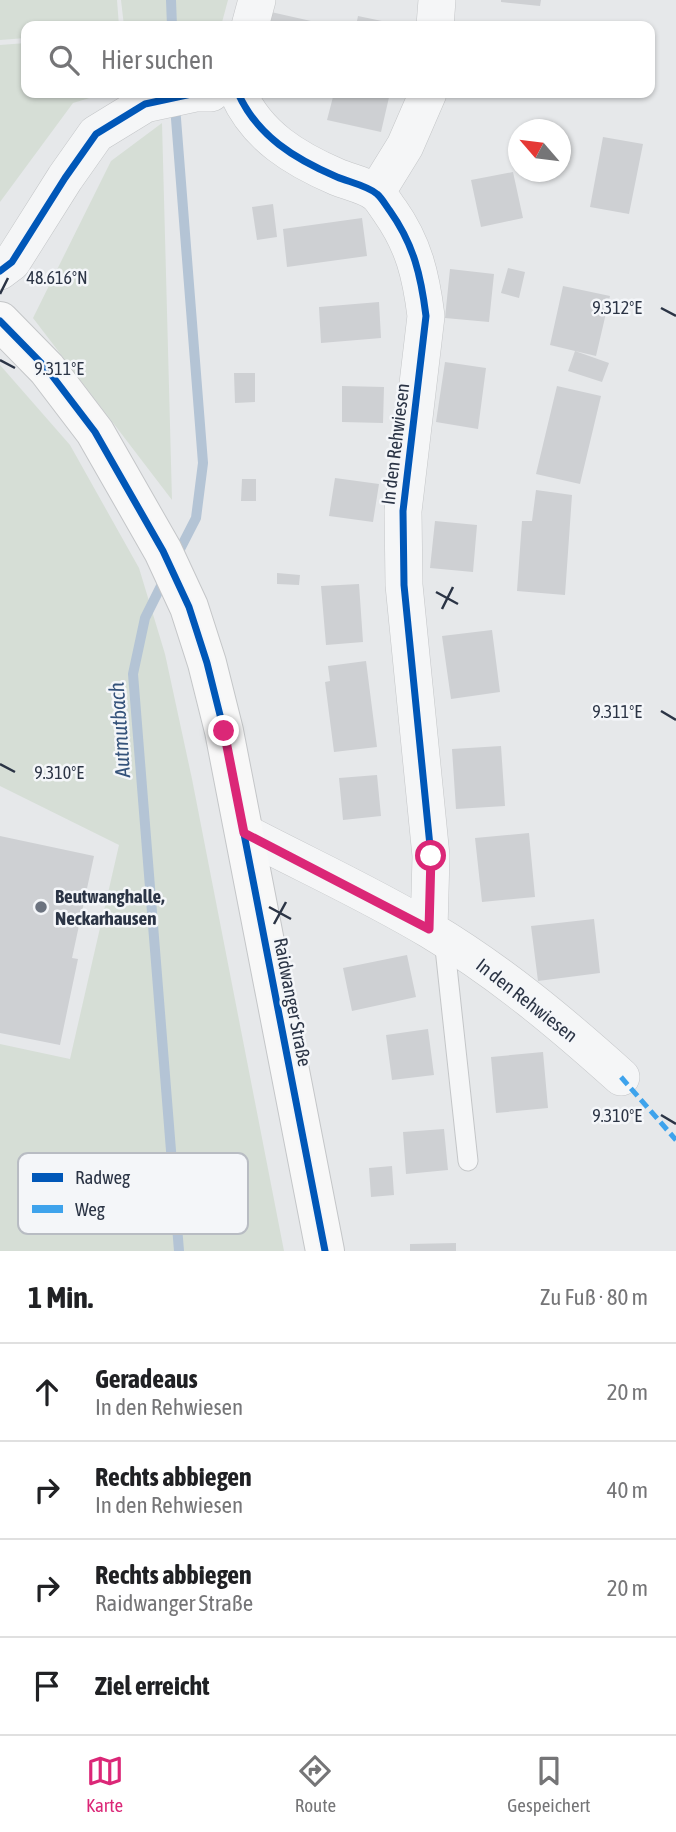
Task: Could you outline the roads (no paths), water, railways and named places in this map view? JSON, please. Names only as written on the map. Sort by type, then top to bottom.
[{"type":"street","points":[[251,21],[257,0]]},
{"type":"street","points":[[436,21],[438,0]]},
{"type":"street","points":[[0,271],[12,262],[96,134],[145,104],[173,98]]},
{"type":"street","points":[[240,98],[257,127],[293,155],[376,193],[405,146],[426,98]]},
{"type":"street","name":"In den Rehwiesen","points":[[376,193],[397,221],[415,256],[426,316],[403,523],[404,585],[431,856],[436,934]]},
{"type":"street","name":"Raidwanger Straße","points":[[0,321],[47,369],[95,432],[163,551],[189,607],[219,708],[325,1251]]},
{"type":"street","name":"In den Rehwiesen","points":[[244,833],[436,934],[505,979],[559,1021],[621,1077]]},
{"type":"lane","points":[[436,934],[468,1161]]},
{"type":"waterway","name":"Autmutbach","points":[[171,0],[172,21]]},
{"type":"waterway","name":"Autmutbach","points":[[175,106],[203,463],[196,518],[176,557]]},
{"type":"waterway","name":"Autmutbach","points":[[164,580],[145,618],[133,674],[171,1153]]},
{"type":"waterway","name":"Autmutbach","points":[[178,1234],[179,1251]]},
{"type":"place","name":"Beutwanghalle, Neckarhausen","points":[[41,907]]}]
